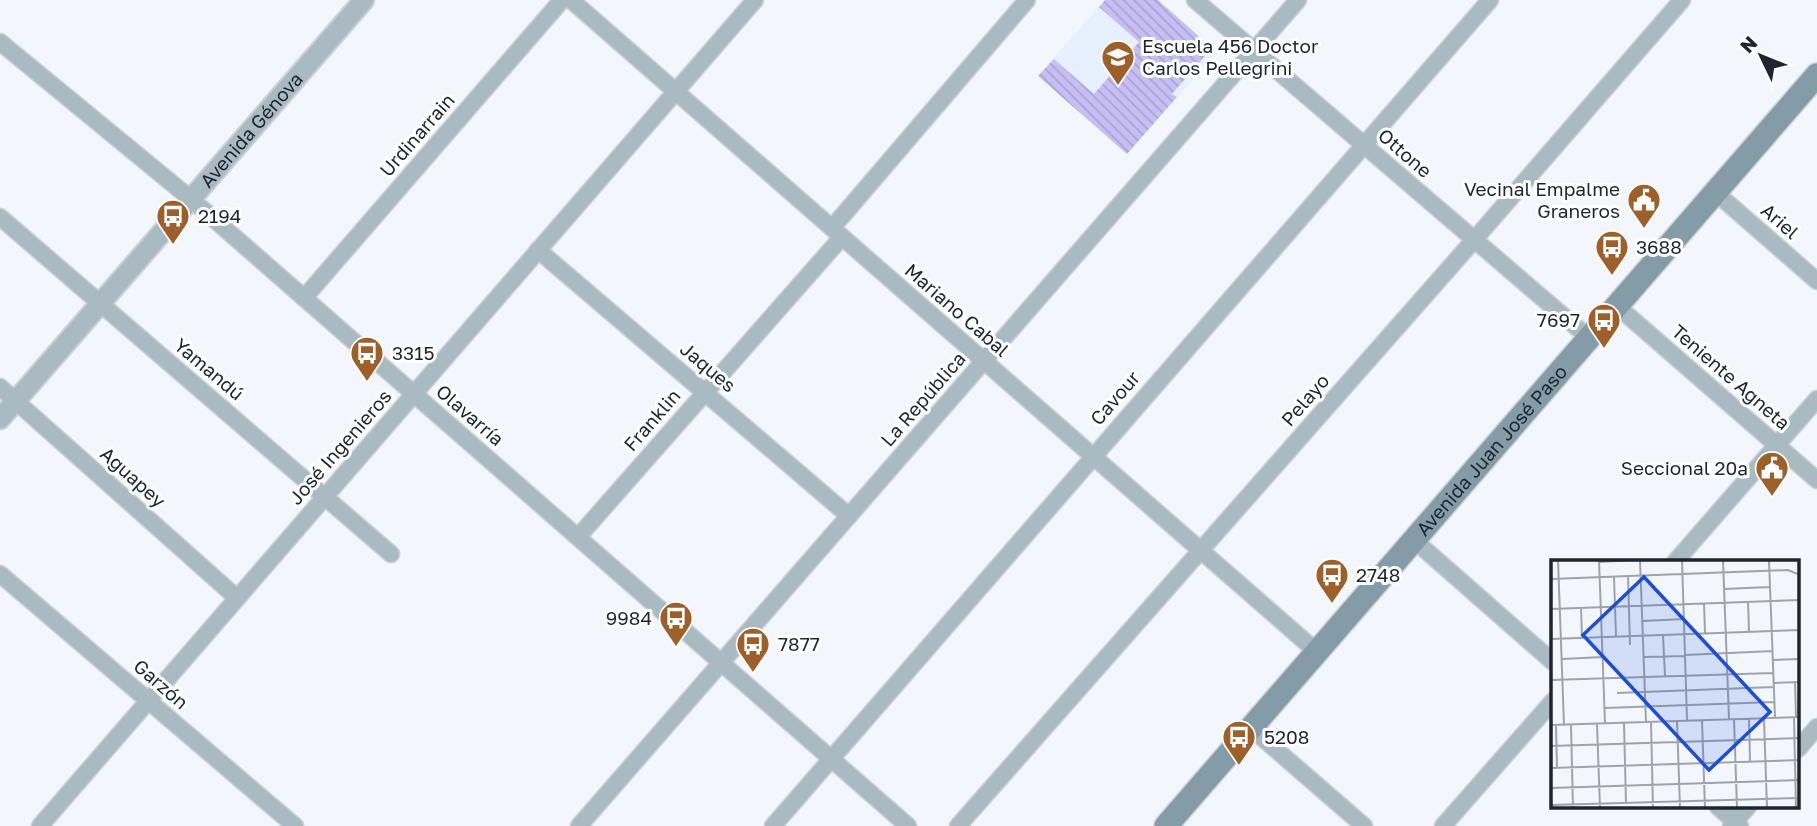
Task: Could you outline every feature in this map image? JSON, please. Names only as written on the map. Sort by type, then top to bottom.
[{"type":"main road","name":"Avenida Juan José Paso","points":[[1166,826],[1715,192],[1815,82]]},
{"type":"street","name":"Avenida Génova","points":[[0,419],[364,0]]},
{"type":"street","name":"Urdinarrain","points":[[304,298],[562,0]]},
{"type":"street","name":"Mariano Cabal","points":[[570,0],[1317,652]]},
{"type":"street","name":"José Ingenieros","points":[[40,826],[755,0]]},
{"type":"street","name":"Franklin","points":[[578,537],[705,392],[1027,0]]},
{"type":"street","name":"Ottone","points":[[1195,0],[1589,338]]},
{"type":"street","name":"La República","points":[[579,826],[1298,0]]},
{"type":"street","name":"Cavour","points":[[774,826],[1490,0]]},
{"type":"street","name":"Pelayo","points":[[958,826],[1682,0]]},
{"type":"street","name":"Olavarría","points":[[0,43],[191,199],[908,826]]},
{"type":"street","name":"Ariel","points":[[1715,192],[1817,281]]},
{"type":"street","name":"Yamandú","points":[[0,217],[391,554]]},
{"type":"street","name":"Jaques","points":[[538,250],[849,516]]},
{"type":"street","name":"Teniente Agneta","points":[[1617,306],[1817,480]]},
{"type":"street","name":"Aguapey","points":[[0,387],[237,598]]},
{"type":"street","points":[[1677,560],[1817,399]]},
{"type":"street","points":[[1414,540],[1551,660]]},
{"type":"street","name":"Garzón","points":[[0,574],[295,826]]},
{"type":"street","points":[[1443,826],[1551,703]]},
{"type":"street","points":[[1800,747],[1817,727]]},
{"type":"street","points":[[1251,728],[1364,826]]},
{"type":"street","points":[[1719,808],[1735,825],[1747,808]]},
{"type":"shaded area","name":"Escuela 456 Doctor Carlos Pellegrini","points":[[1105,0],[1158,0],[1217,52],[1127,154],[1038,76]]},
{"type":"building","name":"Escuela 456 Doctor Carlos Pellegrini","points":[[1105,0],[1158,0],[1212,48],[1172,94],[1177,97],[1127,154],[1038,76],[1054,59],[1094,94],[1139,42],[1099,7]]},
{"type":"place","name":"Escuela 456 Doctor Carlos Pellegrini","points":[[1118,87]]},
{"type":"place","name":"Vecinal Empalme Graneros","points":[[1644,230]]},
{"type":"place","name":"2194","points":[[173,246]]},
{"type":"place","name":"3688","points":[[1612,277]]},
{"type":"place","name":"7697","points":[[1604,350]]},
{"type":"place","name":"3315","points":[[367,383]]},
{"type":"place","name":"Seccional 20ª","points":[[1772,498]]},
{"type":"place","name":"2748","points":[[1332,605]]},
{"type":"place","name":"9984","points":[[676,648]]},
{"type":"place","name":"7877","points":[[753,674]]},
{"type":"place","name":"5208","points":[[1239,767]]}]
